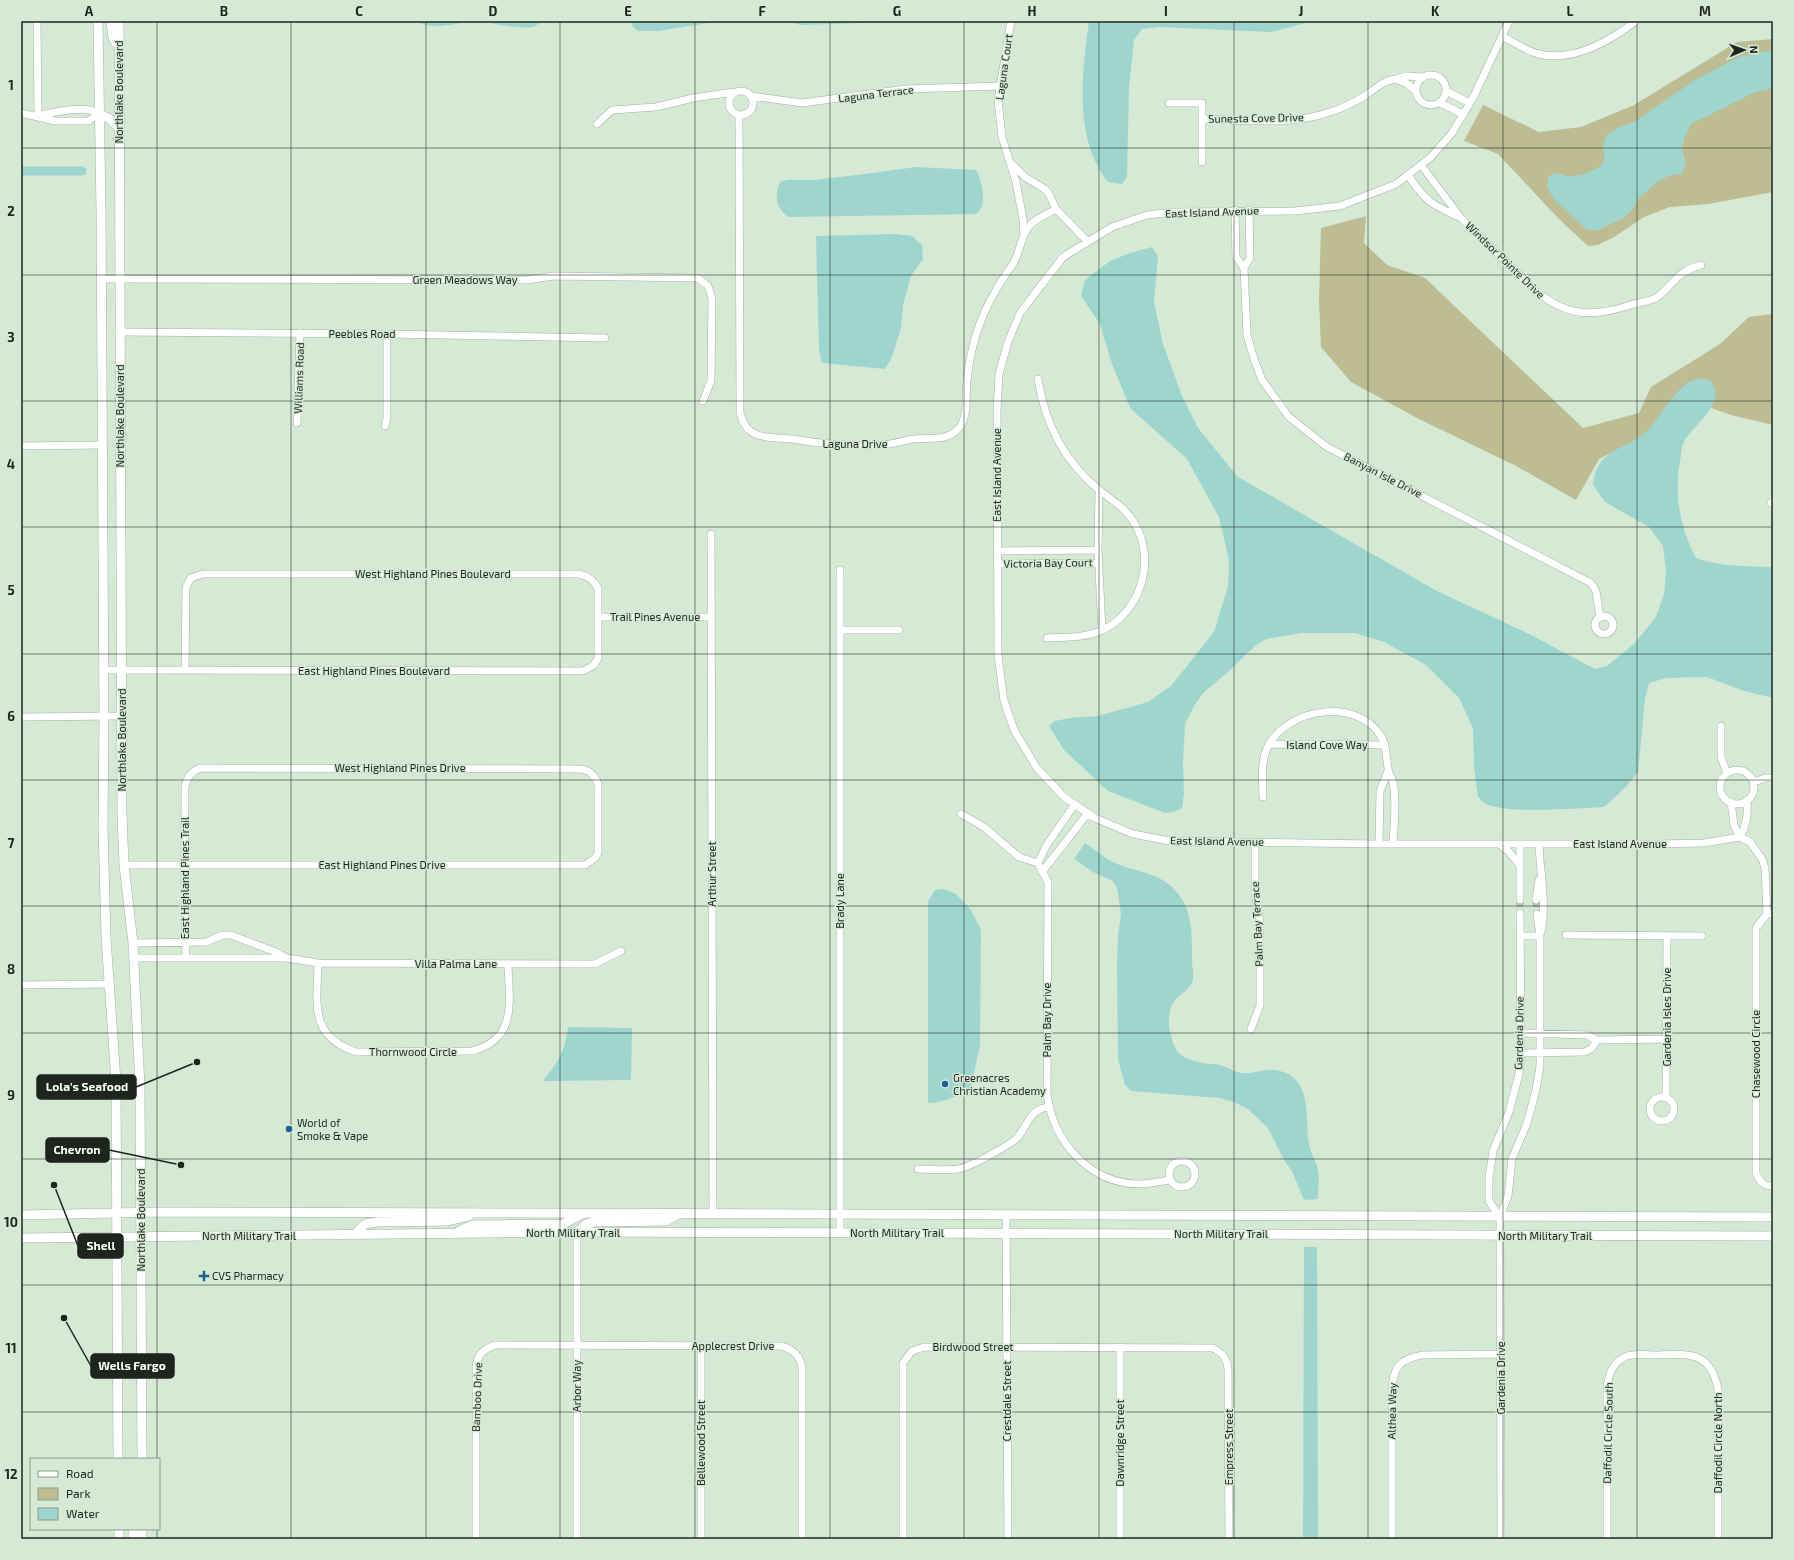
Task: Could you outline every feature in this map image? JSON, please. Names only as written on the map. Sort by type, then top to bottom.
[{"type":"main road","name":"Northlake Boulevard","points":[[98,21],[104,716],[103,827],[106,938],[116,1081],[118,1458]]},
{"type":"main road","points":[[111,21],[113,38],[119,49]]},
{"type":"main road","name":"Northlake Boulevard","points":[[119,21],[118,128],[120,279],[121,716],[124,865],[133,943],[140,1088],[142,1458]]},
{"type":"main road","points":[[98,113],[110,119],[118,128]]},
{"type":"main road","name":"North Military Trail","points":[[21,1215],[141,1212],[1773,1217]]},
{"type":"main road","points":[[357,1235],[358,1231],[366,1224],[377,1222],[446,1221],[478,1213]]},
{"type":"main road","points":[[456,1233],[472,1225],[563,1224],[582,1213]]},
{"type":"main road","points":[[577,1232],[586,1224],[595,1222],[666,1221],[680,1214]]},
{"type":"main road","name":"North Military Trail","points":[[21,1238],[577,1232],[1773,1236]]},
{"type":"street","points":[[37,21],[38,116]]},
{"type":"street","name":"Laguna Court","points":[[1011,21],[998,100],[1002,137],[1010,160],[1023,219],[1024,236]]},
{"type":"street","name":"East Island Avenue","points":[[1509,21],[1470,102],[1452,133],[1431,157],[1396,184],[1340,206],[1295,211],[1235,210],[1174,212],[1147,215],[1112,227],[1063,257],[1037,289],[1020,313],[1008,342],[999,374],[997,410],[998,656],[1004,701],[1015,732],[1037,768],[1064,797],[1095,818],[1133,834],[1170,841],[1379,844],[1704,843],[1740,837]]},
{"type":"street","points":[[1502,36],[1538,54],[1564,55],[1583,50],[1609,39],[1636,21]]},
{"type":"street","points":[[1430,75],[1439,77],[1446,85],[1446,91],[1444,99],[1440,103],[1430,106],[1419,101],[1416,86],[1423,77],[1430,75]]},
{"type":"street","name":"Sunesta Cove Drive","points":[[1202,119],[1284,120],[1313,117],[1341,108],[1366,95],[1382,83],[1407,76],[1423,77]]},
{"type":"street","points":[[1395,79],[1408,84],[1416,91]]},
{"type":"street","name":"Laguna Terrace","points":[[597,124],[612,110],[656,107],[693,98],[734,92],[745,91],[751,96],[802,103],[906,89],[1001,86]]},
{"type":"street","points":[[1446,91],[1470,102]]},
{"type":"street","points":[[734,92],[730,96],[728,104],[732,112],[739,115],[746,114],[752,108],[753,100],[751,96]]},
{"type":"street","name":"Sunesta Cove Drive","points":[[1169,103],[1202,103],[1202,162]]},
{"type":"street","points":[[1440,103],[1463,114]]},
{"type":"street","points":[[21,112],[55,121],[89,121],[98,113],[92,109],[51,112],[38,116]]},
{"type":"street","name":"Laguna Drive","points":[[739,115],[740,412],[746,426],[758,436],[770,438],[789,438],[816,444],[884,445],[913,439],[939,438],[951,434],[958,429],[965,415],[967,381],[976,336],[994,293],[1016,258],[1024,236],[1034,222],[1056,209]]},
{"type":"street","name":"Laguna Court","points":[[1010,160],[1025,178],[1043,188],[1056,209]]},
{"type":"street","name":"Windsor Pointe Drive","points":[[1421,165],[1461,218],[1546,299],[1558,306],[1582,313],[1607,312],[1659,297],[1676,277],[1687,270],[1702,265]]},
{"type":"street","name":"Windsor Pointe Drive","points":[[1408,175],[1418,191],[1434,206],[1461,218]]},
{"type":"street","points":[[1056,209],[1087,241]]},
{"type":"street","name":"Banyan Isle Drive","points":[[1235,210],[1236,257],[1244,268]]},
{"type":"street","name":"Banyan Isle Drive","points":[[1249,210],[1250,258],[1244,268],[1244,308],[1247,335],[1262,380],[1289,417],[1327,447],[1590,584],[1596,591],[1600,618]]},
{"type":"street","name":"Green Meadows Way","points":[[101,279],[527,280],[558,276],[698,278],[708,286],[712,298],[711,381],[703,401]]},
{"type":"street","name":"Peebles Road","points":[[119,332],[387,334],[605,338]]},
{"type":"street","name":"Williams Road","points":[[297,422],[300,333]]},
{"type":"street","points":[[385,426],[387,418],[387,334]]},
{"type":"street","points":[[1038,380],[1041,399],[1054,435],[1072,463],[1099,490],[1118,504],[1134,522],[1143,543],[1145,555],[1143,579],[1134,601],[1119,619],[1102,630],[1076,637],[1047,638]]},
{"type":"street","points":[[21,446],[101,446]]},
{"type":"street","name":"Victoria Bay Court","points":[[1099,490],[1098,550],[1102,630]]},
{"type":"street","name":"Arthur Street","points":[[711,534],[713,1214]]},
{"type":"street","name":"Victoria Bay Court","points":[[997,551],[1098,550]]},
{"type":"street","name":"Victoria Bay Court","points":[[997,564],[1099,563]]},
{"type":"street","name":"Brady Lane","points":[[840,570],[840,1233]]},
{"type":"street","name":"West Highland Pines Boulevard","points":[[185,670],[186,587],[191,578],[197,575],[579,574],[585,575],[595,582],[598,588],[599,617]]},
{"type":"street","name":"East Highland Pines Boulevard","points":[[103,670],[583,671],[594,665],[598,658],[599,617]]},
{"type":"street","name":"Trail Pines Avenue","points":[[599,617],[711,617]]},
{"type":"street","points":[[840,630],[899,630]]},
{"type":"street","name":"Island Cove Way","points":[[1263,797],[1263,765],[1269,744],[1281,730],[1294,721],[1316,713],[1327,712],[1350,714],[1370,724],[1381,736],[1385,745],[1388,771],[1393,782],[1393,843]]},
{"type":"street","points":[[21,717],[121,716]]},
{"type":"street","points":[[1721,726],[1721,757],[1727,773]]},
{"type":"street","name":"Island Cove Way","points":[[1269,744],[1385,745]]},
{"type":"street","name":"West Highland Pines Drive","points":[[185,799],[186,781],[190,775],[200,768],[580,769],[592,774],[596,778],[598,784],[599,817]]},
{"type":"street","name":"Island Cove Way","points":[[1379,844],[1380,792],[1388,771]]},
{"type":"street","points":[[1740,771],[1746,773],[1754,782],[1754,794],[1747,800],[1738,803],[1725,800],[1719,789],[1719,783],[1727,773],[1740,771]]},
{"type":"street","points":[[1754,782],[1765,778],[1773,778]]},
{"type":"street","name":"East Highland Pines Trail","points":[[185,799],[186,957]]},
{"type":"street","points":[[1740,837],[1748,817],[1747,800]]},
{"type":"street","points":[[1731,802],[1734,825],[1740,837]]},
{"type":"street","points":[[961,814],[984,827],[1019,857],[1038,864],[1046,846],[1075,804]]},
{"type":"street","points":[[1042,872],[1088,813]]},
{"type":"street","name":"East Highland Pines Drive","points":[[124,865],[585,865],[595,858],[598,853],[599,817]]},
{"type":"street","name":"Chasewood Circle","points":[[1740,837],[1750,842],[1762,859],[1765,868],[1770,914],[1756,928],[1756,1173],[1760,1182],[1767,1186],[1773,1186]]},
{"type":"street","name":"Palm Bay Terrace","points":[[1251,1029],[1260,1005],[1260,923],[1255,892],[1255,842]]},
{"type":"street","points":[[1499,844],[1508,851],[1520,865]]},
{"type":"street","points":[[1520,844],[1520,900]]},
{"type":"street","name":"Gardenia Drive","points":[[1539,844],[1540,870],[1544,899],[1543,921],[1540,936]]},
{"type":"street","name":"Palm Bay Drive","points":[[1038,864],[1048,882],[1048,1107],[1061,1138],[1074,1154],[1089,1167],[1114,1179],[1127,1182],[1140,1184],[1170,1180]]},
{"type":"street","name":"Gardenia Drive","points":[[1536,900],[1540,870]]},
{"type":"street","name":"Gardenia Drive","points":[[1500,1217],[1489,1201],[1489,1178],[1493,1151],[1509,1112],[1517,1082],[1521,1053],[1520,913]]},
{"type":"street","name":"Gardenia Drive","points":[[1501,1539],[1500,1217],[1508,1196],[1512,1159],[1527,1123],[1536,1090],[1540,1053],[1540,936],[1537,914]]},
{"type":"street","name":"Villa Palma Lane","points":[[133,943],[207,942],[222,935],[230,935],[276,952],[287,958]]},
{"type":"street","points":[[1566,935],[1702,936]]},
{"type":"street","points":[[1520,936],[1540,936]]},
{"type":"street","name":"Gardenia Isles Drive","points":[[1666,1098],[1668,1039],[1667,936]]},
{"type":"street","name":"Villa Palma Lane","points":[[134,958],[287,958],[318,963],[595,964],[622,951]]},
{"type":"street","name":"Thornwood Circle","points":[[318,963],[318,1016],[323,1029],[332,1041],[343,1048],[356,1052],[472,1052],[484,1048],[497,1039],[505,1029],[509,1013],[508,964]]},
{"type":"street","points":[[21,985],[110,984]]},
{"type":"street","points":[[1520,1033],[1587,1035],[1597,1040],[1668,1039]]},
{"type":"street","points":[[1521,1053],[1585,1052],[1592,1048],[1597,1040]]},
{"type":"street","points":[[918,1170],[956,1170],[968,1166],[1014,1140],[1030,1116],[1037,1111],[1048,1107]]},
{"type":"street","name":"Crestdale Street","points":[[1006,1214],[1008,1539]]},
{"type":"street","name":"Arbor Way","points":[[577,1232],[577,1539]]},
{"type":"street","name":"Bamboo Drive","points":[[476,1539],[476,1367],[479,1355],[484,1350],[496,1346],[577,1346]]},
{"type":"street","name":"Applecrest Drive","points":[[577,1346],[781,1346],[798,1355],[802,1368],[802,1539]]},
{"type":"street","name":"Bellewood Street","points":[[701,1346],[701,1539]]},
{"type":"street","name":"Birdwood Street","points":[[903,1539],[903,1363],[912,1351],[924,1347],[1213,1348],[1223,1355]]},
{"type":"street","name":"Dawnridge Street","points":[[1120,1347],[1120,1539]]},
{"type":"street","name":"Althea Way","points":[[1392,1539],[1392,1390],[1395,1370],[1404,1360],[1411,1356],[1501,1354]]},
{"type":"street","name":"Empress Street","points":[[1223,1355],[1228,1369],[1229,1539]]},
{"type":"street","name":"Daffodil Circle South","points":[[1607,1539],[1608,1379],[1612,1367],[1626,1356],[1647,1355]]},
{"type":"street","name":"Daffodil Circle North","points":[[1647,1355],[1694,1356],[1705,1361],[1712,1368],[1716,1377],[1718,1389],[1718,1539]]},
{"type":"green space","points":[[1773,39],[1773,192],[1708,204],[1670,207],[1644,217],[1614,237],[1598,245],[1588,246],[1559,219],[1498,154],[1464,141],[1483,105],[1539,132],[1581,127],[1634,105],[1737,42]]},
{"type":"green space","points":[[1366,216],[1364,243],[1387,265],[1425,278],[1583,428],[1639,413],[1651,387],[1720,344],[1749,317],[1773,314],[1773,425],[1731,415],[1706,406],[1599,459],[1576,500],[1516,466],[1419,419],[1351,382],[1321,347],[1319,300],[1321,228]]},
{"type":"water","points":[[416,21],[468,21],[435,26],[422,24]]},
{"type":"water","points":[[485,21],[541,21],[534,27],[516,27]]},
{"type":"water","points":[[631,21],[720,21],[659,31],[638,31],[633,27]]},
{"type":"water","points":[[784,21],[871,21],[862,23],[801,25]]},
{"type":"water","points":[[1089,21],[1313,21],[1271,32],[1159,27],[1142,29],[1134,40],[1129,87],[1127,177],[1122,184],[1108,182],[1097,164],[1089,145],[1085,125],[1083,83]]},
{"type":"water","points":[[1773,50],[1773,88],[1755,92],[1691,124],[1684,138],[1682,149],[1686,163],[1682,174],[1670,175],[1658,181],[1638,199],[1634,208],[1624,218],[1596,231],[1586,229],[1554,199],[1547,187],[1548,177],[1557,173],[1575,176],[1591,172],[1596,169],[1605,158],[1603,149],[1606,136],[1619,127],[1634,122],[1695,80],[1739,57]]},
{"type":"water","points":[[916,167],[976,170],[983,194],[982,206],[979,211],[975,214],[789,217],[781,210],[777,202],[777,192],[780,182],[792,180],[814,180]]},
{"type":"water","points":[[896,234],[912,236],[922,245],[923,259],[911,276],[903,305],[901,328],[892,357],[885,369],[822,363],[819,349],[816,236]]},
{"type":"water","points":[[1152,247],[1158,257],[1154,302],[1163,344],[1182,396],[1198,428],[1238,477],[1437,591],[1529,634],[1595,669],[1607,666],[1635,643],[1656,617],[1664,594],[1666,572],[1663,546],[1649,527],[1605,502],[1593,485],[1595,473],[1600,463],[1606,457],[1631,443],[1648,430],[1675,394],[1683,386],[1692,380],[1701,378],[1711,381],[1715,392],[1712,407],[1692,431],[1682,448],[1678,474],[1678,499],[1682,523],[1690,547],[1696,558],[1724,565],[1773,567],[1773,698],[1741,690],[1707,677],[1666,678],[1649,683],[1645,699],[1638,772],[1624,789],[1604,807],[1545,810],[1499,808],[1488,805],[1478,797],[1474,768],[1473,728],[1459,698],[1426,665],[1384,642],[1355,633],[1301,633],[1267,639],[1256,645],[1203,693],[1194,706],[1185,724],[1183,762],[1184,794],[1182,808],[1173,812],[1165,813],[1108,791],[1064,750],[1049,726],[1055,721],[1070,718],[1098,716],[1148,702],[1171,686],[1214,632],[1228,586],[1229,560],[1219,517],[1187,459],[1130,408],[1112,364],[1100,324],[1081,296],[1085,280],[1110,261],[1130,253]]},
{"type":"water","points":[[1085,843],[1107,859],[1124,867],[1151,875],[1168,883],[1181,898],[1186,906],[1191,925],[1193,980],[1187,990],[1172,1004],[1169,1025],[1174,1045],[1180,1054],[1194,1061],[1217,1064],[1241,1073],[1252,1073],[1268,1070],[1279,1071],[1294,1078],[1304,1094],[1306,1104],[1310,1150],[1318,1170],[1318,1199],[1304,1200],[1292,1171],[1284,1160],[1268,1128],[1248,1109],[1234,1102],[1219,1098],[1131,1091],[1125,1085],[1118,1059],[1117,966],[1118,935],[1121,914],[1117,888],[1113,881],[1093,872],[1074,859]]},
{"type":"water","points":[[943,889],[956,894],[971,910],[981,930],[980,1045],[971,1087],[951,1098],[940,1102],[928,1103],[928,901],[935,890]]},
{"type":"water","points":[[568,1027],[632,1028],[631,1080],[543,1081],[553,1068],[563,1050]]},
{"type":"water","points":[[1304,1247],[1317,1247],[1318,1539],[1303,1539]]},
{"type":"waterway","points":[[21,171],[82,171]]},
{"type":"tunnel","points":[[1520,900],[1520,913]]},
{"type":"tunnel","points":[[1536,900],[1537,914]]},
{"type":"place","name":"Lola's Seafood","points":[[197,1062]]},
{"type":"place","name":"Greenacres Christian Academy","points":[[945,1084]]},
{"type":"place","name":"World of Smoke & Vape","points":[[289,1129]]},
{"type":"place","name":"Chevron","points":[[181,1165]]},
{"type":"place","name":"Shell","points":[[54,1185]]},
{"type":"place","name":"CVS Pharmacy","points":[[204,1276]]},
{"type":"place","name":"Wells Fargo","points":[[64,1318]]}]
